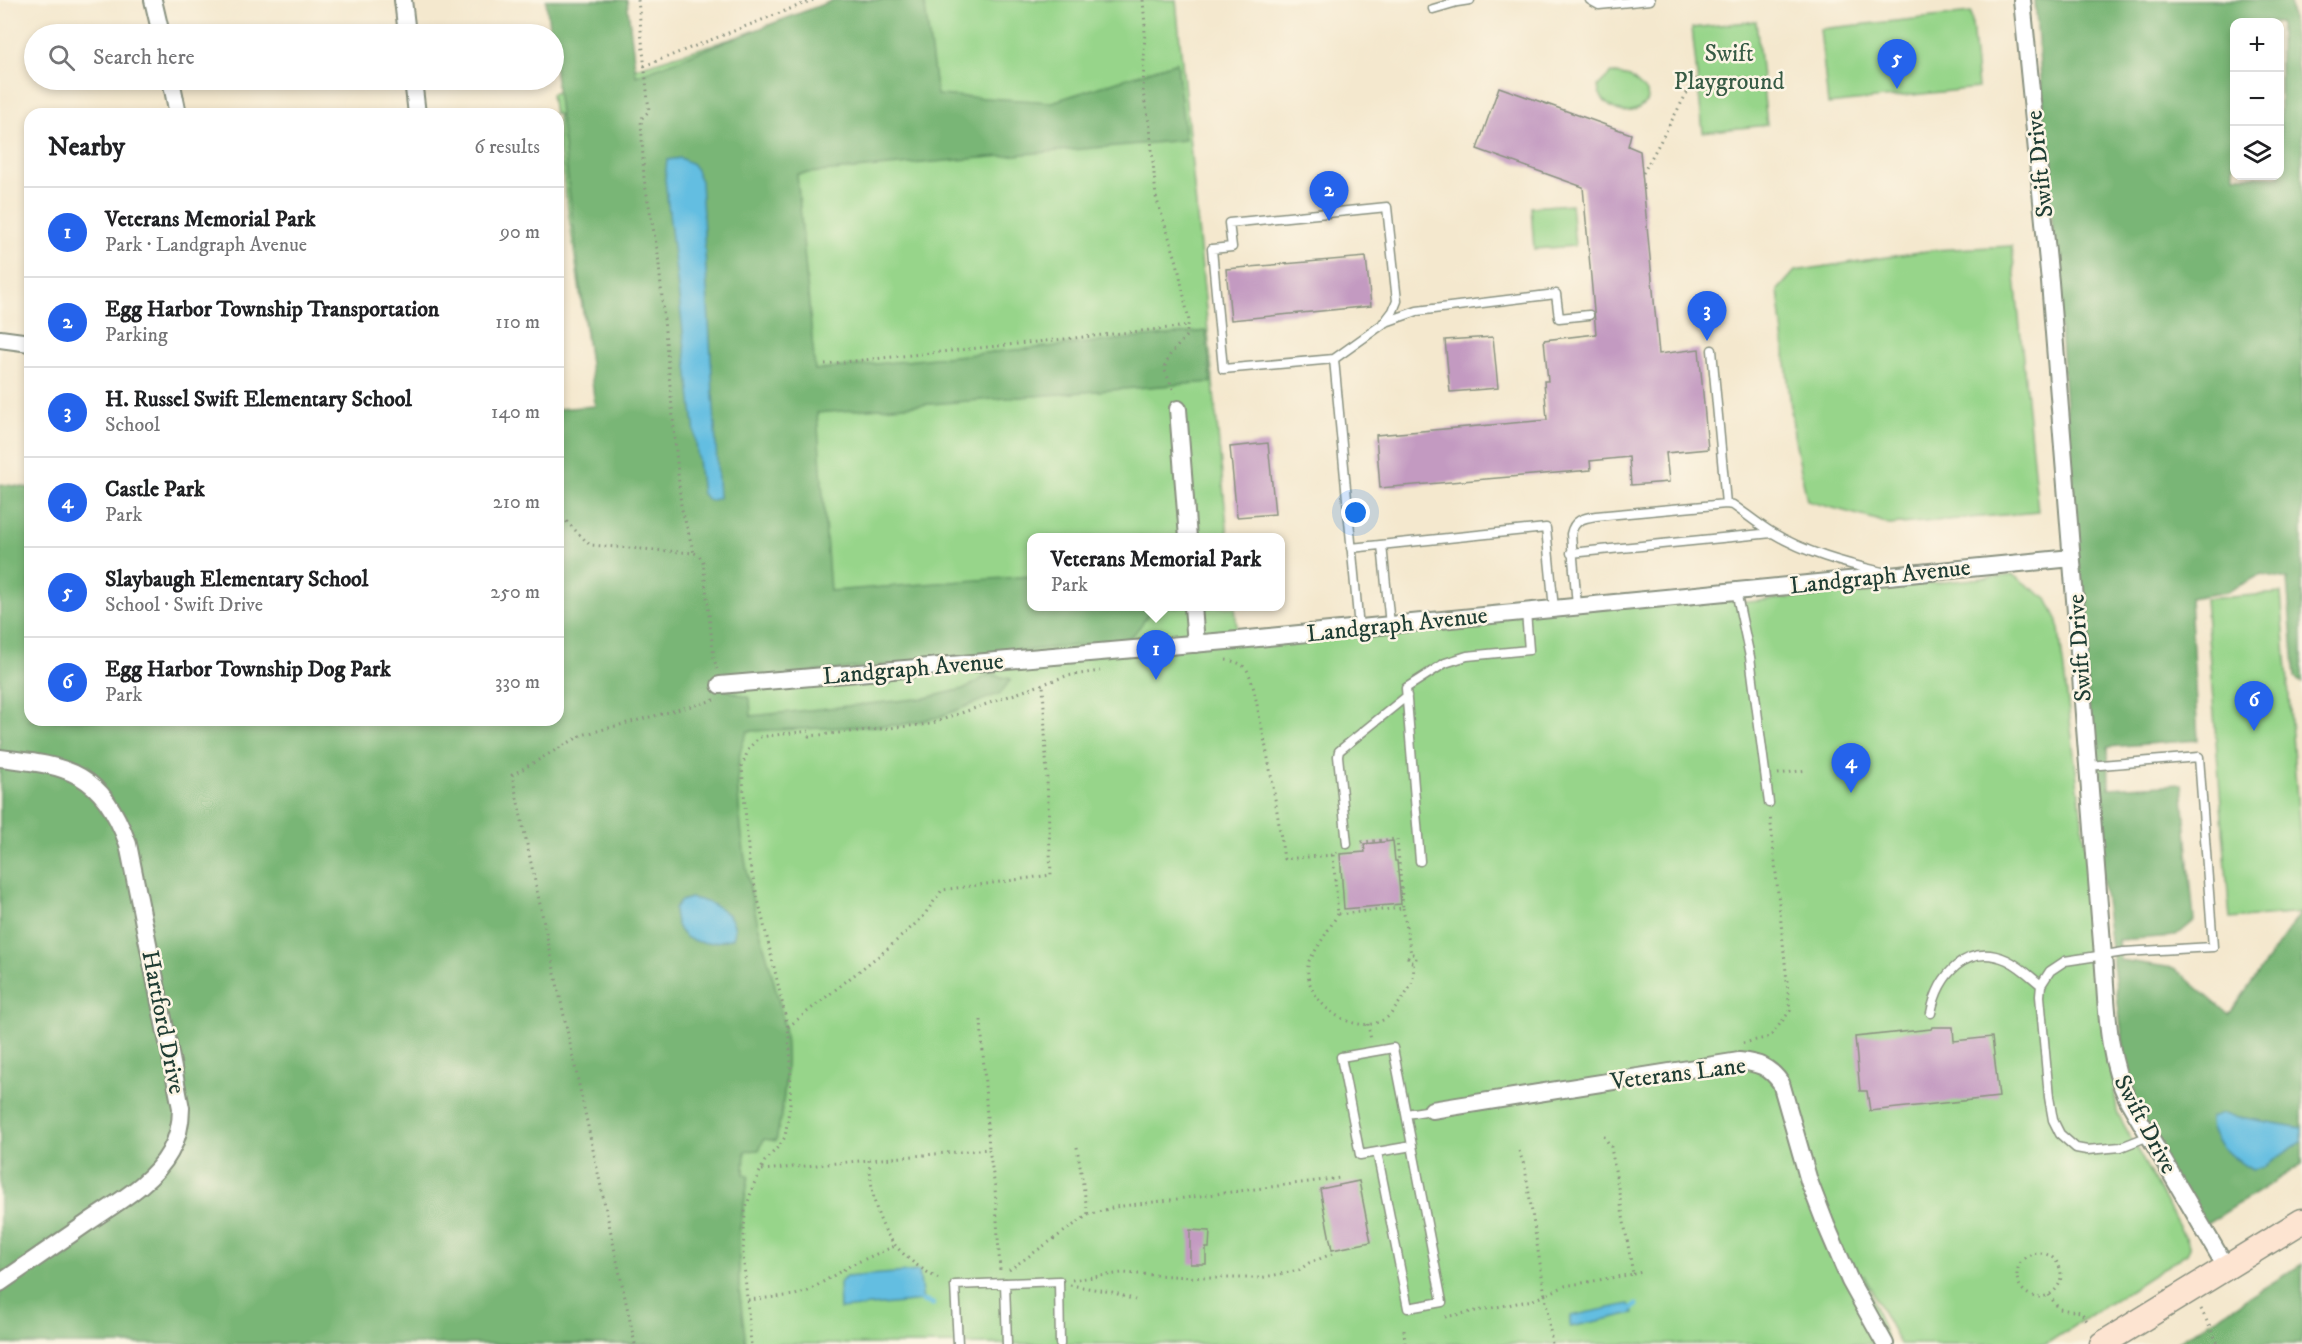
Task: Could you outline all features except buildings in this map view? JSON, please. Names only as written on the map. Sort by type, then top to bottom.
[{"type":"main road","points":[[2102,1344],[2302,1221]]},
{"type":"street","points":[[153,0],[159,24]]},
{"type":"street","points":[[403,0],[406,24]]},
{"type":"street","name":"Swift Drive","points":[[2022,0],[2050,282],[2110,1034],[2122,1088],[2226,1267]]},
{"type":"street","points":[[173,90],[177,108]]},
{"type":"street","points":[[414,90],[416,108]]},
{"type":"street","points":[[0,339],[24,342]]},
{"type":"street","points":[[1178,409],[1188,533]]},
{"type":"street","name":"Landgraph Avenue","points":[[722,684],[1196,644],[2072,558]]},
{"type":"street","points":[[1193,611],[1196,644]]},
{"type":"street","name":"Hartford Drive","points":[[0,758],[46,763],[83,777],[105,798],[119,820],[128,844],[181,1108],[181,1124],[176,1139],[166,1159],[151,1175],[126,1196],[0,1282]]},
{"type":"street","name":"Veterans Lane","points":[[1432,1110],[1730,1062],[1755,1063],[1770,1069],[1781,1083],[1809,1181],[1826,1225],[1850,1281],[1885,1344]]},
{"type":"lane","points":[[1433,9],[1470,0]]},
{"type":"lane","points":[[1590,0],[1599,5],[1650,0]]},
{"type":"lane","points":[[1383,324],[1393,312],[1397,301],[1388,207],[1229,224],[1232,247],[1212,249],[1222,369],[1334,359],[1383,324],[1417,311],[1556,294],[1558,318],[1589,315]]},
{"type":"lane","points":[[1712,351],[1726,504]]},
{"type":"lane","points":[[1334,359],[1359,628]]},
{"type":"lane","points":[[1577,606],[1570,540],[1574,524],[1585,517],[1726,504],[1741,510],[1773,533],[1832,560],[1894,575]]},
{"type":"lane","points":[[1352,548],[1546,528],[1554,609]]},
{"type":"lane","points":[[1571,553],[1773,533]]},
{"type":"lane","points":[[1382,545],[1390,625]]},
{"type":"lane","points":[[1736,591],[1750,657],[1768,802]]},
{"type":"lane","points":[[1420,861],[1406,688],[1445,663],[1467,656],[1529,650],[1526,612]]},
{"type":"lane","points":[[1347,844],[1338,756],[1340,751],[1407,696]]},
{"type":"lane","points":[[2088,766],[2199,757],[2213,947],[2103,956],[2060,963],[2050,971],[2041,985],[2049,1097],[2053,1120],[2060,1134],[2073,1146],[2087,1150],[2121,1147],[2149,1136]]},
{"type":"lane","points":[[1931,1013],[1935,996],[1945,976],[1956,965],[1975,956],[1992,955],[2006,959],[2019,966],[2041,985]]},
{"type":"lane","points":[[1377,1152],[1408,1308],[1442,1302],[1394,1048],[1341,1058],[1360,1155],[1377,1152],[1412,1146]]},
{"type":"lane","points":[[1406,1114],[1432,1110]]},
{"type":"lane","points":[[957,1344],[955,1285],[1059,1281],[1060,1344]]},
{"type":"lane","points":[[1005,1283],[1007,1344]]},
{"type":"path","points":[[638,0],[649,111],[641,119],[645,178],[658,254],[681,507],[694,553]]},
{"type":"path","points":[[644,66],[813,0]]},
{"type":"path","points":[[1143,0],[1145,26],[1143,93],[1150,128],[1156,197],[1177,262],[1189,316],[1189,326],[1184,340],[1170,355],[1165,365],[1178,409]]},
{"type":"path","points":[[1643,173],[1694,80],[1698,79]]},
{"type":"path","points":[[825,364],[1189,326]]},
{"type":"path","points":[[564,519],[590,545],[699,555],[703,562],[714,662],[722,684],[713,701],[582,735],[512,775],[635,1344]]},
{"type":"path","points":[[1223,660],[1236,662],[1248,672],[1273,777],[1284,859],[1333,855],[1347,844],[1397,839],[1403,908],[1411,954],[1416,957],[1413,962],[1414,980],[1387,1017],[1368,1024],[1351,1021],[1325,1007],[1313,994],[1308,982],[1309,961],[1338,914],[1333,855]]},
{"type":"path","points":[[751,1344],[742,1253],[745,1212],[753,1186],[768,1157],[785,1137],[790,1086],[788,1027],[749,861],[742,766],[752,743],[764,735],[809,731],[809,736],[930,724],[1066,676],[1103,671]]},
{"type":"path","points":[[788,1027],[922,918],[942,890],[1051,875],[1043,684]]},
{"type":"path","points":[[1739,1044],[1770,1037],[1790,1011],[1768,802],[1781,800],[1778,774],[1807,770]]},
{"type":"path","points":[[1338,914],[1403,908]]},
{"type":"path","points":[[981,1020],[1000,1270],[1005,1283]]},
{"type":"path","points":[[1368,1024],[1371,1040]]},
{"type":"path","points":[[1603,1135],[1611,1147],[1632,1274]]},
{"type":"path","points":[[1077,1147],[1088,1215]]},
{"type":"path","points":[[762,1170],[989,1149]]},
{"type":"path","points":[[1519,1151],[1525,1168],[1552,1344]]},
{"type":"path","points":[[869,1160],[875,1210],[895,1246],[934,1278],[955,1285]]},
{"type":"path","points":[[1005,1283],[1010,1269],[1088,1215],[1115,1207],[1340,1178]]},
{"type":"path","points":[[748,1300],[795,1295],[808,1291],[851,1265],[895,1246]]},
{"type":"path","points":[[1059,1281],[1122,1273],[1206,1278],[1260,1278],[1299,1270],[1309,1263],[1332,1254]]},
{"type":"path","points":[[2033,1254],[2048,1256],[2059,1266],[2058,1286],[2049,1295],[2034,1297],[2019,1284],[2018,1270],[2021,1263],[2033,1254]]},
{"type":"path","points":[[1445,1317],[1533,1300],[1565,1286],[1642,1272]]},
{"type":"path","points":[[1059,1281],[1073,1286],[1112,1292],[1136,1300]]},
{"type":"path","points":[[2049,1295],[2059,1309],[2081,1312],[2089,1324]]},
{"type":"path","points":[[2200,1309],[2218,1344]]},
{"type":"path","points":[[1404,1330],[1406,1344]]},
{"type":"green space","points":[[546,0],[627,0],[636,76],[834,0],[924,0],[937,95],[1052,102],[1177,62],[1185,140],[797,174],[815,370],[1206,331],[1211,382],[817,413],[830,591],[1027,576],[1027,611],[1150,611],[1136,631],[1122,641],[733,680],[724,689],[750,698],[751,716],[926,698],[967,688],[989,674],[1011,679],[1001,693],[939,717],[900,725],[748,731],[744,740],[739,759],[738,778],[743,847],[755,912],[775,983],[786,1041],[784,1099],[776,1141],[764,1139],[759,1150],[745,1151],[744,1174],[749,1175],[739,1234],[739,1289],[746,1344],[0,1344],[0,484],[24,487],[24,726],[564,726],[564,409],[595,406],[564,147],[564,108],[559,108],[557,90],[564,90],[564,24],[549,24]]},
{"type":"green space","points":[[858,0],[1176,0],[1228,533],[1027,533],[1027,611],[1235,611],[1238,640],[1736,591],[1739,603],[2013,575],[2047,599],[2058,621],[2117,1112],[2190,1247],[2187,1253],[2046,1344],[1900,1344],[1863,1274],[1889,1344],[493,1344],[557,726],[564,726],[564,700],[614,529],[564,182],[564,108],[553,108],[551,94]]},
{"type":"green space","points":[[2035,0],[2290,0],[2302,107],[2302,683],[2295,678],[2287,579],[2262,574],[2227,592],[2190,598],[2198,740],[2108,747],[2109,788],[2182,784],[2194,921],[2176,936],[2118,940],[2120,960],[2174,968],[2229,1015],[2302,911],[2302,1164],[2202,1227],[2133,1123],[2102,876]]},
{"type":"green space","points":[[1971,13],[1978,88],[1828,104],[1820,29]]},
{"type":"green space","name":"Swift Playground","points":[[1756,21],[1767,125],[1703,132],[1692,28]]},
{"type":"green space","points":[[1611,73],[1630,77],[1647,92],[1648,100],[1639,108],[1626,112],[1609,106],[1601,97],[1598,86]]},
{"type":"green space","points":[[1571,204],[1575,246],[1534,249],[1531,207]]},
{"type":"green space","points":[[2012,246],[2038,512],[1889,525],[1807,501],[1794,435],[1778,290],[1795,271],[1933,250]]},
{"type":"green space","points":[[2281,593],[2302,863],[2302,913],[2230,919],[2205,599]]},
{"type":"green space","points":[[2302,1264],[2302,1344],[2174,1344]]},
{"type":"water","points":[[680,158],[693,164],[701,181],[719,498],[710,501],[702,494],[665,179],[667,160]]},
{"type":"water","points":[[690,898],[715,906],[729,916],[735,930],[733,938],[702,942],[685,937],[676,921],[674,908],[681,901]]},
{"type":"water","points":[[2222,1114],[2302,1128],[2302,1141],[2264,1167],[2252,1170],[2230,1155],[2213,1134],[2210,1118]]},
{"type":"water","points":[[919,1271],[923,1301],[840,1309],[839,1283],[846,1277]]},
{"type":"water","points":[[1629,1304],[1634,1313],[1570,1327],[1570,1316]]},
{"type":"waterway","points":[[923,1301],[933,1304]]},
{"type":"waterway","points":[[1632,1308],[1637,1305]]},
{"type":"place","name":"Slaybaugh Elementary School","points":[[1897,89]]},
{"type":"place","name":"Egg Harbor Township Transportation","points":[[1329,221]]},
{"type":"place","name":"H. Russel Swift Elementary School","points":[[1707,341]]},
{"type":"place","name":"Veterans Memorial Park","points":[[1156,680]]},
{"type":"place","name":"Egg Harbor Township Dog Park","points":[[2254,731]]},
{"type":"place","name":"Castle Park","points":[[1851,793]]}]
